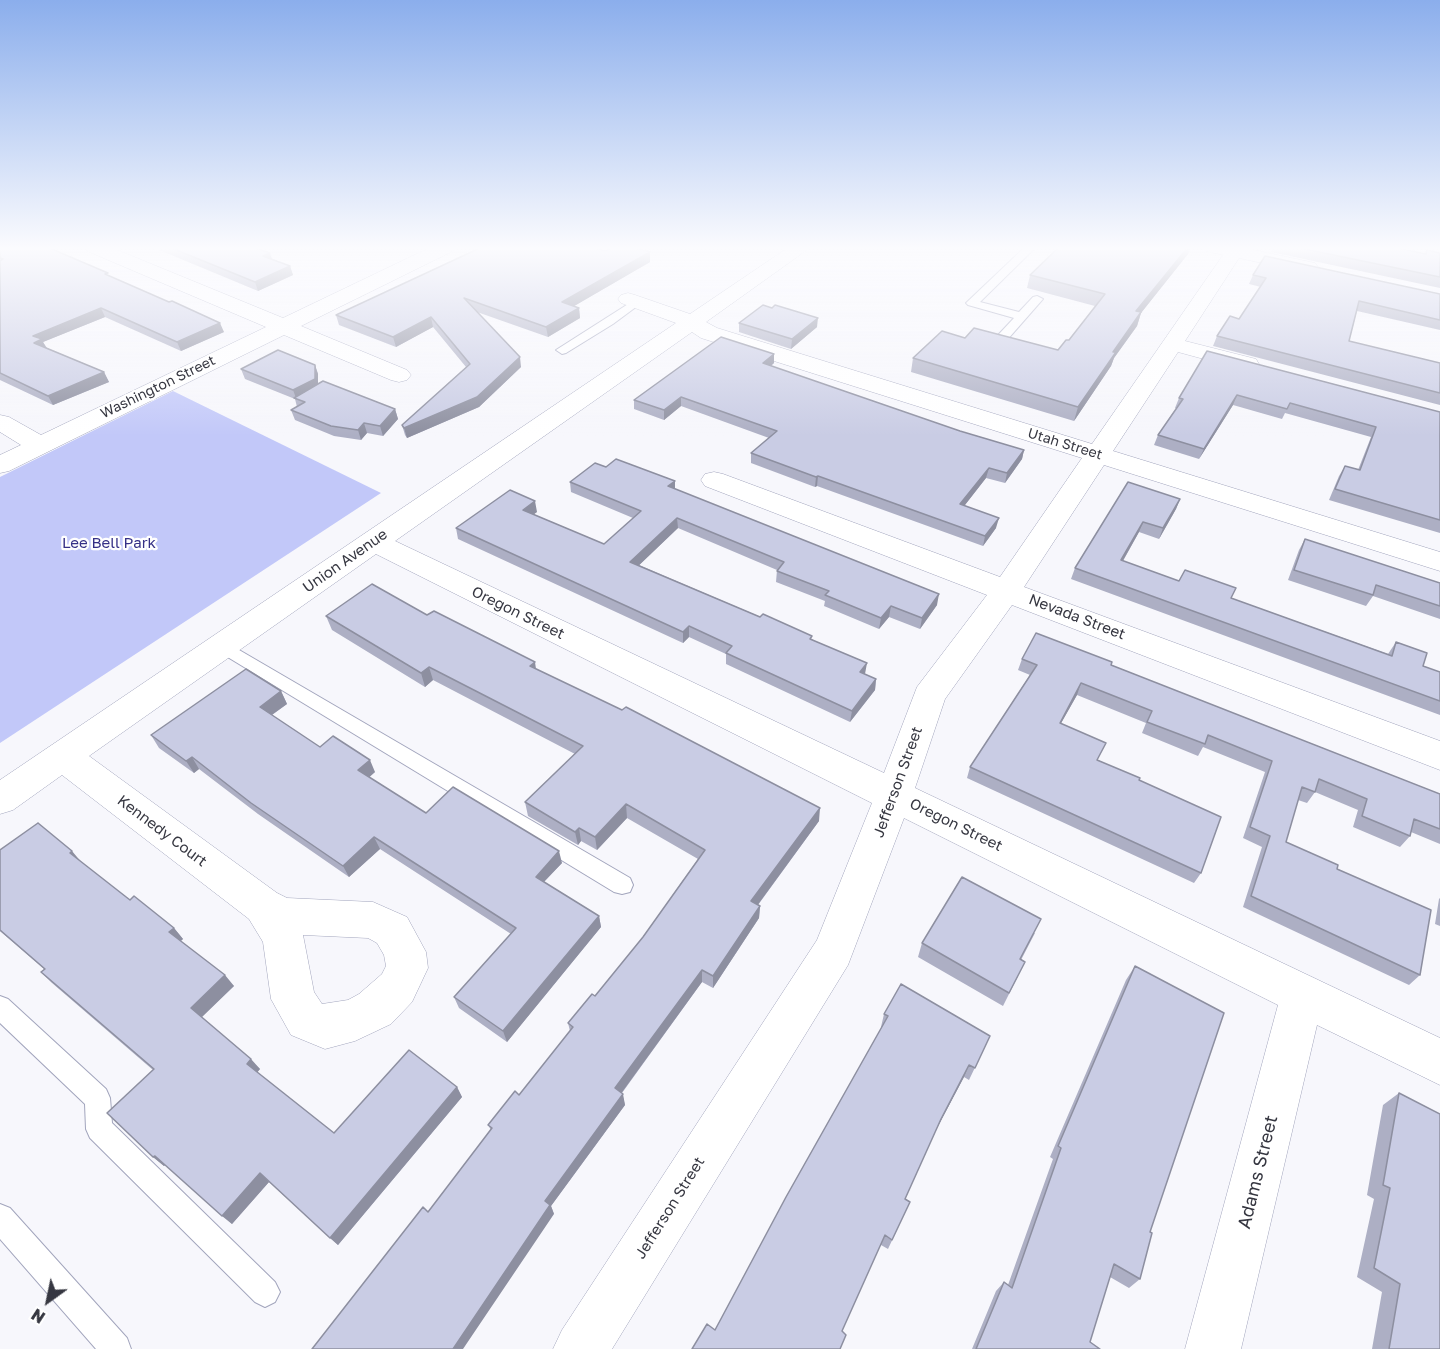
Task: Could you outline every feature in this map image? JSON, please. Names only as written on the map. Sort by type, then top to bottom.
[{"type":"street","points":[[241,310],[399,375]]},
{"type":"street","name":"Washington Street","points":[[0,465],[316,310]]},
{"type":"street","points":[[662,310],[691,323]]},
{"type":"street","name":"Union Avenue","points":[[0,799],[710,310]]},
{"type":"street","name":"Jefferson Street","points":[[581,1349],[832,951],[894,795],[928,696],[1006,591],[1172,344],[1191,310]]},
{"type":"street","name":"Utah Street","points":[[691,323],[709,333],[1440,562]]},
{"type":"street","points":[[1172,344],[1273,370]]},
{"type":"street","points":[[0,422],[39,445]]},
{"type":"street","name":"Nevada Street","points":[[714,480],[1440,756]]},
{"type":"street","name":"Oregon Street","points":[[374,542],[1440,1062]]},
{"type":"street","name":"Kennedy Court","points":[[62,756],[262,906]]},
{"type":"street","name":"Adams Street","points":[[1213,1349],[1302,995]]},
{"type":"lane","points":[[562,350],[609,322],[622,310]]},
{"type":"lane","points":[[999,310],[1022,316]]},
{"type":"lane","points":[[1003,337],[1027,310]]},
{"type":"lane","points":[[222,646],[622,885]]},
{"type":"lane","points":[[0,1007],[97,1098],[99,1130],[266,1292]]},
{"type":"lane","points":[[0,1218],[117,1349]]},
{"type":"green space","name":"Lee Bell Park","points":[[173,391],[381,493],[0,743],[0,477]]},
{"type":"building","points":[[0,310],[96,310],[33,336],[42,339],[34,343],[104,372],[48,396],[0,373]]},
{"type":"building","points":[[105,310],[192,310],[220,323],[177,342]]},
{"type":"building","points":[[347,310],[475,310],[520,357],[477,397],[404,428],[402,425],[470,364],[431,317],[393,337],[336,315]]},
{"type":"building","points":[[498,310],[576,310],[546,327]]},
{"type":"building","points":[[756,310],[791,310],[818,318],[792,339],[739,323]]},
{"type":"building","points":[[1093,310],[1137,310],[1141,312],[1078,407],[913,358],[942,331],[965,338],[974,328],[1058,350],[1066,340],[1069,340]]},
{"type":"building","points":[[1245,310],[1357,310],[1349,341],[1440,363],[1440,393],[1217,336],[1230,316],[1239,319]]},
{"type":"building","points":[[1397,310],[1440,310],[1440,320]]},
{"type":"building","points":[[721,337],[774,354],[763,363],[960,431],[1024,450],[1007,473],[989,468],[960,504],[999,518],[985,536],[751,453],[777,431],[681,397],[664,410],[634,400]]},
{"type":"building","points":[[278,350],[315,365],[315,379],[293,390],[241,369]]},
{"type":"building","points":[[1207,351],[1440,412],[1440,520],[1335,489],[1345,466],[1360,470],[1376,427],[1290,403],[1287,409],[1237,395],[1204,449],[1158,435],[1183,399],[1179,398]]},
{"type":"building","points":[[323,381],[395,409],[380,426],[364,423],[358,430],[331,426],[291,410],[305,402],[294,398]]},
{"type":"building","points":[[616,459],[675,481],[668,486],[939,594],[922,618],[891,606],[881,618],[825,595],[829,591],[777,571],[784,562],[677,518],[630,562],[760,617],[763,614],[812,636],[810,639],[867,663],[860,672],[876,679],[852,711],[726,653],[732,646],[689,626],[683,632],[456,528],[510,490],[535,501],[523,510],[604,544],[641,511],[570,482],[595,463],[606,467]]},
{"type":"building","points":[[1128,482],[1180,499],[1163,528],[1143,522],[1121,560],[1179,581],[1185,570],[1236,588],[1231,598],[1392,656],[1396,642],[1427,653],[1423,666],[1440,672],[1440,701],[1075,568]]},
{"type":"building","points":[[1305,539],[1440,583],[1440,606],[1376,585],[1373,595],[1294,570]]},
{"type":"building","points":[[372,584],[427,615],[434,611],[535,662],[530,666],[622,710],[626,707],[820,808],[751,901],[760,906],[713,976],[702,970],[615,1088],[623,1094],[545,1201],[550,1205],[453,1349],[312,1349],[423,1207],[428,1212],[492,1128],[488,1125],[515,1091],[519,1095],[573,1027],[568,1023],[592,994],[595,996],[643,937],[705,850],[626,804],[595,837],[579,828],[575,832],[525,802],[583,746],[429,667],[421,673],[326,616]]},
{"type":"building","points":[[1036,633],[1112,662],[1111,665],[1440,794],[1440,829],[1414,819],[1410,836],[1362,816],[1367,799],[1319,779],[1315,792],[1302,787],[1286,842],[1338,865],[1337,869],[1431,910],[1420,975],[1251,896],[1270,836],[1250,827],[1272,761],[1208,735],[1205,744],[1147,722],[1152,711],[1081,683],[1060,723],[1106,743],[1097,760],[1221,817],[1201,873],[970,767],[1037,665],[1022,659]]},
{"type":"building","points":[[246,669],[281,691],[260,707],[320,747],[333,736],[370,760],[358,770],[426,813],[453,787],[559,851],[536,877],[599,916],[503,1031],[454,997],[516,928],[374,837],[343,866],[251,803],[192,757],[186,761],[151,735]]},
{"type":"building","points":[[38,823],[72,851],[70,853],[130,900],[134,896],[174,928],[169,932],[225,975],[191,1008],[251,1059],[247,1064],[334,1133],[409,1050],[457,1087],[330,1238],[260,1173],[222,1216],[155,1156],[153,1157],[107,1113],[154,1069],[41,972],[45,969],[0,930],[0,850]]},
{"type":"building","points":[[962,877],[1041,919],[1020,959],[1025,962],[1009,993],[922,943]]},
{"type":"building","points":[[1135,966],[1224,1013],[1150,1232],[1152,1233],[1140,1279],[1114,1264],[1090,1342],[1100,1349],[976,1349],[1004,1282],[1012,1288],[1061,1148],[1058,1146]]},
{"type":"building","points":[[901,984],[990,1036],[975,1068],[969,1065],[941,1119],[905,1199],[910,1202],[892,1240],[885,1235],[842,1331],[846,1335],[840,1349],[692,1349],[707,1324],[715,1330],[786,1197],[888,1016],[884,1014]]},
{"type":"building","points":[[1399,1093],[1440,1114],[1440,1349],[1389,1349],[1400,1284],[1374,1268],[1390,1188],[1383,1185]]}]
